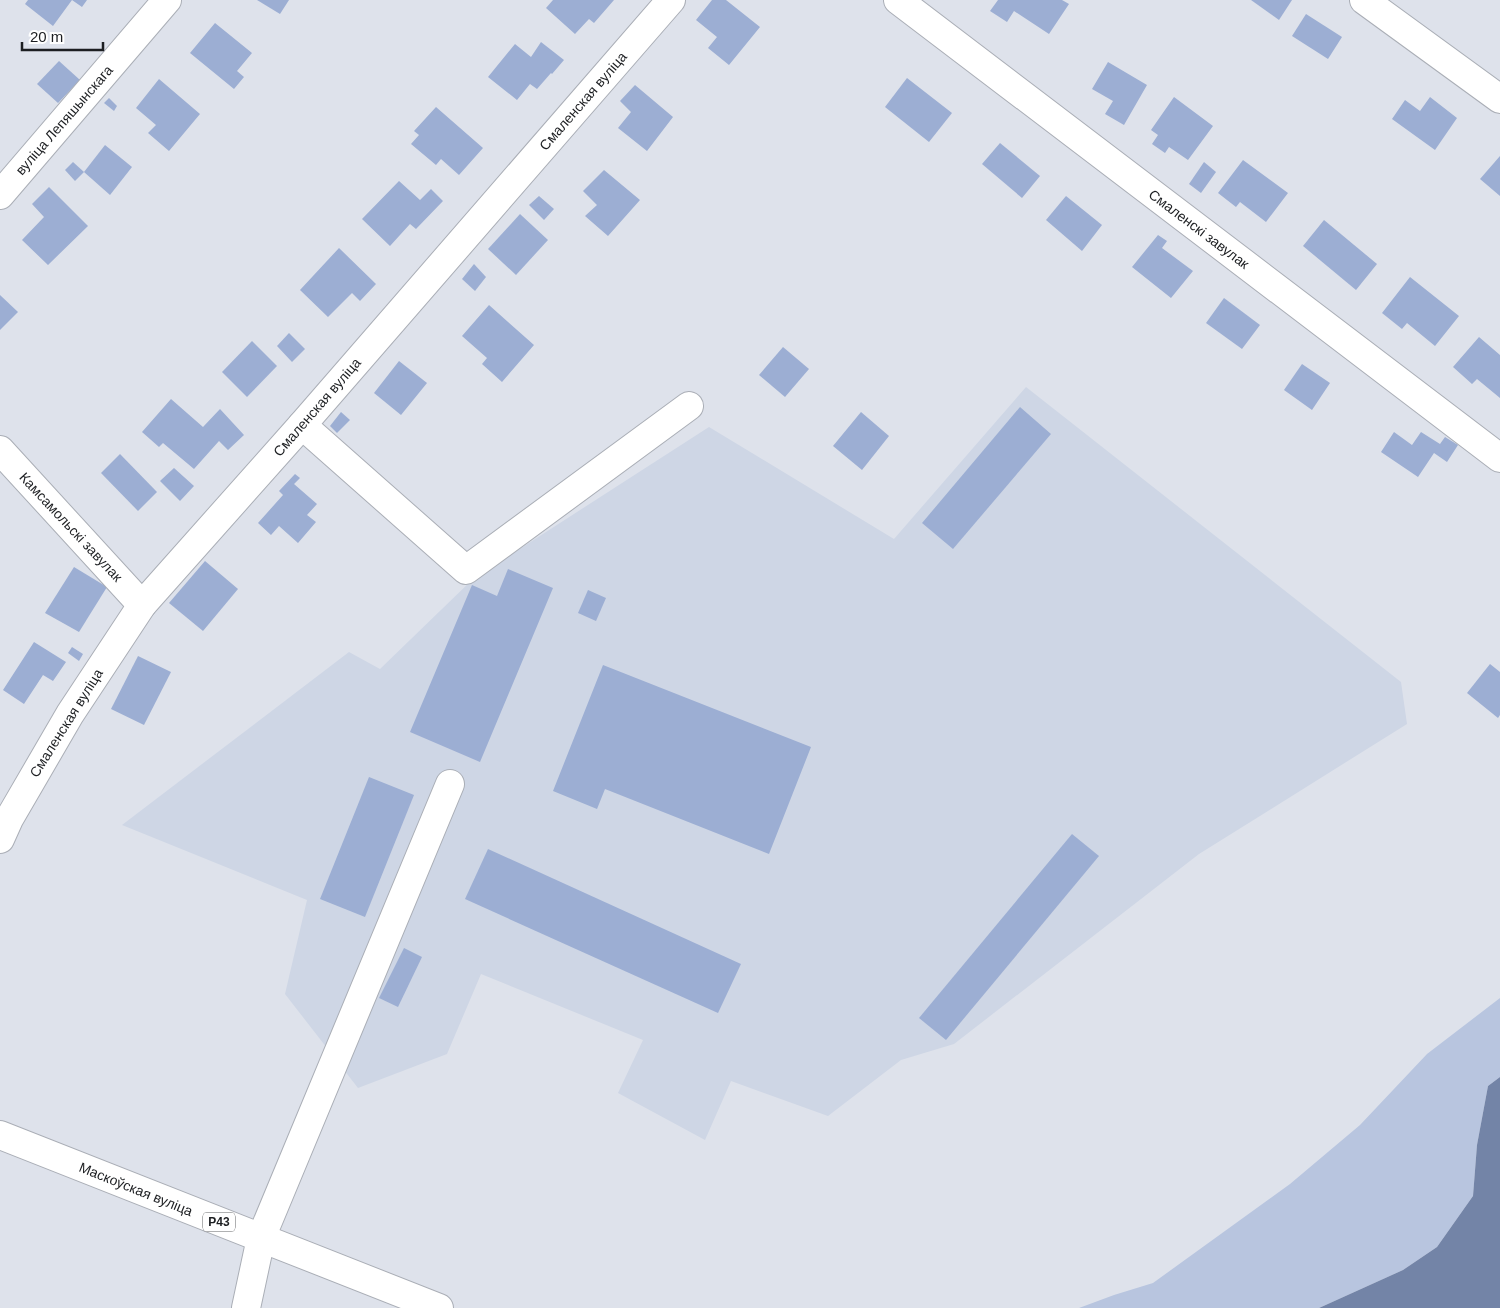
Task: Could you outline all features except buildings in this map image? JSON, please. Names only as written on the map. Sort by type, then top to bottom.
[{"type":"street","name":"вуліца Лепяшынскага","points":[[0,195],[167,0]]},
{"type":"street","name":"Смаленская вуліца","points":[[0,839],[9,819],[70,714],[142,605],[302,425],[671,0]]},
{"type":"street","name":"Смаленскі завулак","points":[[898,0],[1500,458]]},
{"type":"street","points":[[1364,0],[1500,99]]},
{"type":"street","points":[[302,425],[466,570],[689,406]]},
{"type":"street","name":"Камсамольскі завулак","points":[[0,450],[142,605]]},
{"type":"street","points":[[246,1308],[261,1238],[450,784]]},
{"type":"street","name":"Маскоўская вуліца","points":[[0,1135],[439,1308]]},
{"type":"shaded area","points":[[1026,387],[1401,682],[1407,724],[1199,854],[954,1044],[901,1060],[828,1116],[731,1081],[705,1140],[618,1093],[643,1040],[481,974],[447,1054],[358,1088],[285,994],[307,900],[122,825],[349,652],[380,669],[473,579],[709,427],[894,539]]},
{"type":"shaded area","points":[[1500,998],[1500,1077],[1488,1086],[1477,1145],[1473,1196],[1437,1247],[1403,1270],[1319,1308],[1079,1308],[1153,1283],[1290,1184],[1360,1125],[1427,1054]]},
{"type":"shaded area","points":[[1500,1077],[1500,1308],[1319,1308],[1403,1270],[1437,1247],[1473,1196],[1477,1145],[1488,1086]]}]
